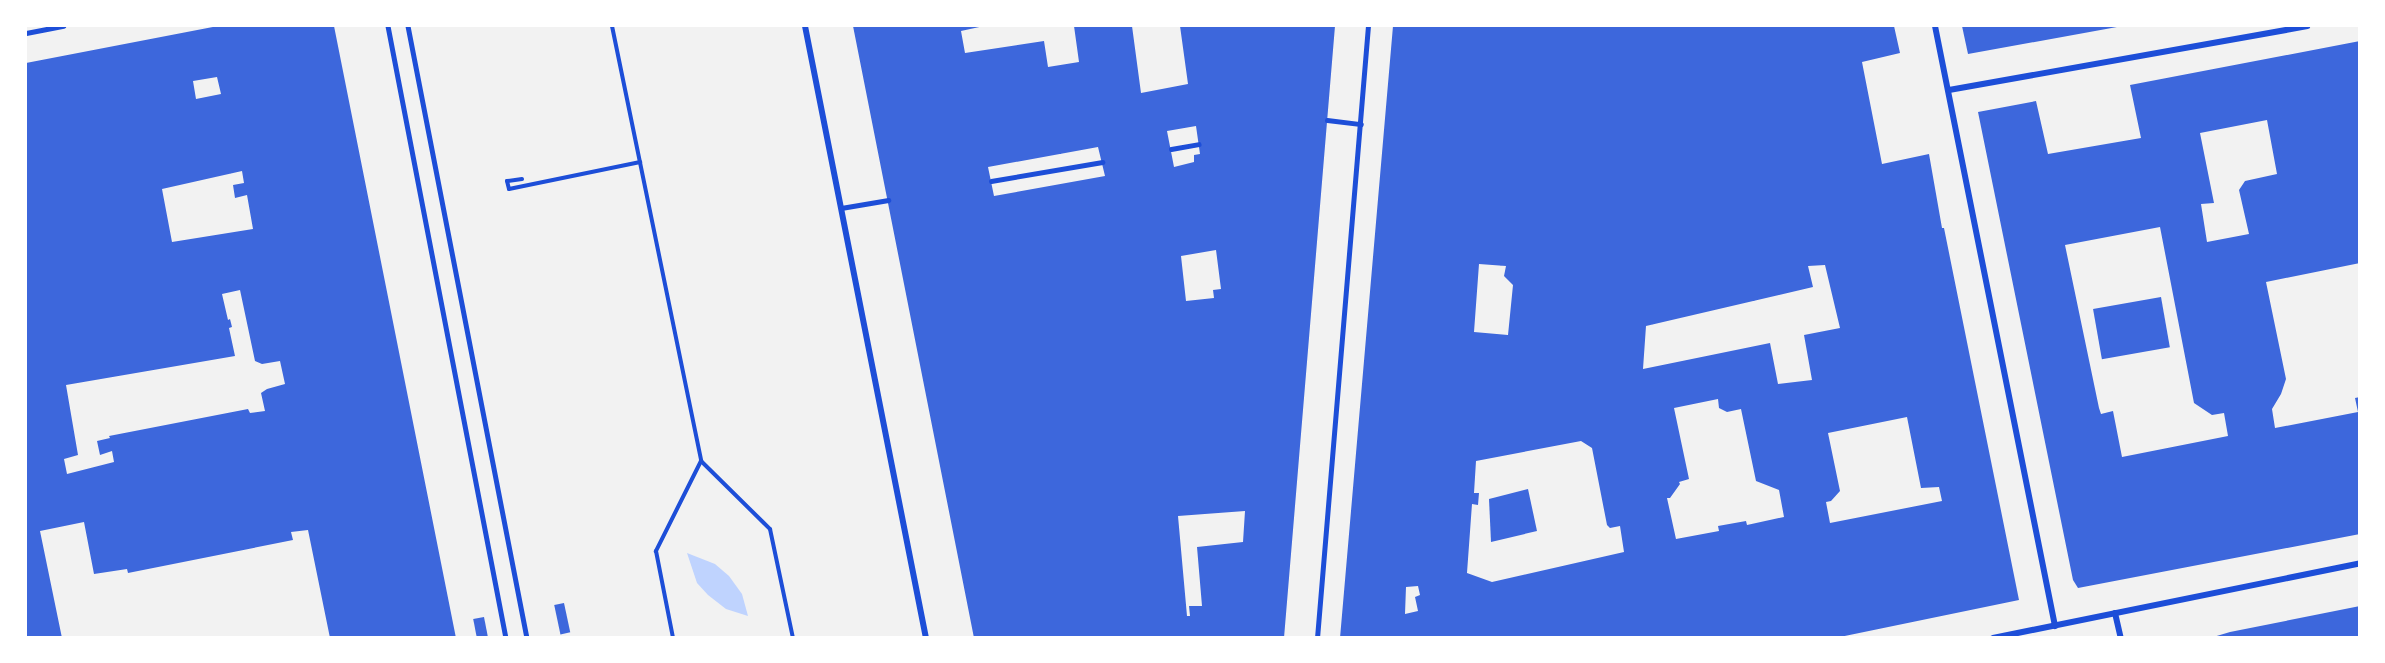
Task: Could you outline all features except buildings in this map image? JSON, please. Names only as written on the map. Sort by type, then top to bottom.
[{"type":"street","points":[[26,33],[63,26]]},
{"type":"street","points":[[805,26],[926,638]]},
{"type":"street","points":[[1317,638],[1368,26]]},
{"type":"street","points":[[1935,26],[2055,626]]},
{"type":"street","points":[[1949,90],[2307,26]]},
{"type":"street","points":[[1327,120],[1361,124]]},
{"type":"street","points":[[1171,149],[1199,144]]},
{"type":"street","points":[[991,181],[1102,162]]},
{"type":"street","points":[[841,208],[888,200]]},
{"type":"street","points":[[1993,638],[2360,563]]},
{"type":"street","points":[[2115,613],[2121,638]]},
{"type":"lane","points":[[388,26],[506,638]]},
{"type":"lane","points":[[408,26],[527,638]]},
{"type":"path","points":[[612,26],[701,461],[770,529],[793,638]]},
{"type":"path","points":[[522,179],[507,181],[509,189],[640,162]]},
{"type":"path","points":[[674,638],[656,551],[701,461]]},
{"type":"water","points":[[687,553],[715,564],[729,576],[742,594],[748,616],[726,609],[708,595],[697,583]]}]
